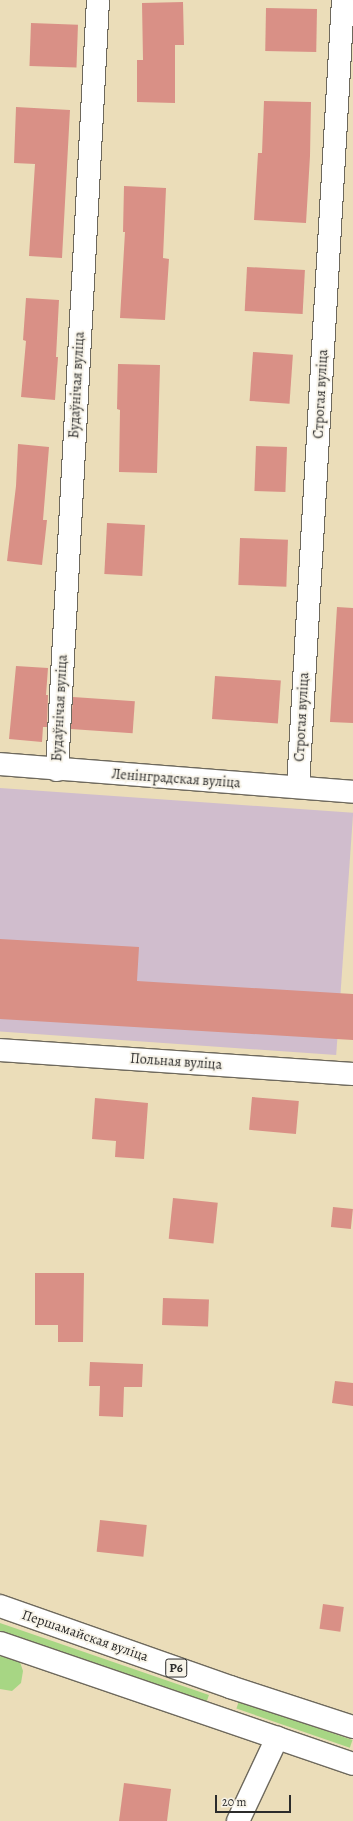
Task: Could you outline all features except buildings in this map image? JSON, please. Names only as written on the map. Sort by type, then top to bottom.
[{"type":"street","name":"Будаўнічая вуліца","points":[[57,770],[98,0]]},
{"type":"street","name":"Строгая вуліца","points":[[298,787],[343,0]]},
{"type":"street","name":"Ленінградская вуліца","points":[[0,764],[57,770],[353,792]]},
{"type":"street","name":"Польная вуліца","points":[[0,1050],[353,1074]]},
{"type":"street","name":"Першамайская вуліца","points":[[0,1606],[230,1687],[353,1727]]},
{"type":"street","name":"Р6","points":[[0,1643],[353,1764]]},
{"type":"street","points":[[238,1821],[277,1738]]},
{"type":"shaded area","points":[[0,788],[353,813],[336,1055],[0,1032]]},
{"type":"green space","points":[[0,1623],[209,1695],[206,1703],[0,1633]]},
{"type":"green space","points":[[0,1656],[20,1662],[23,1671],[21,1683],[12,1691],[0,1689]]},
{"type":"green space","points":[[239,1701],[352,1740],[350,1748],[236,1709]]}]
